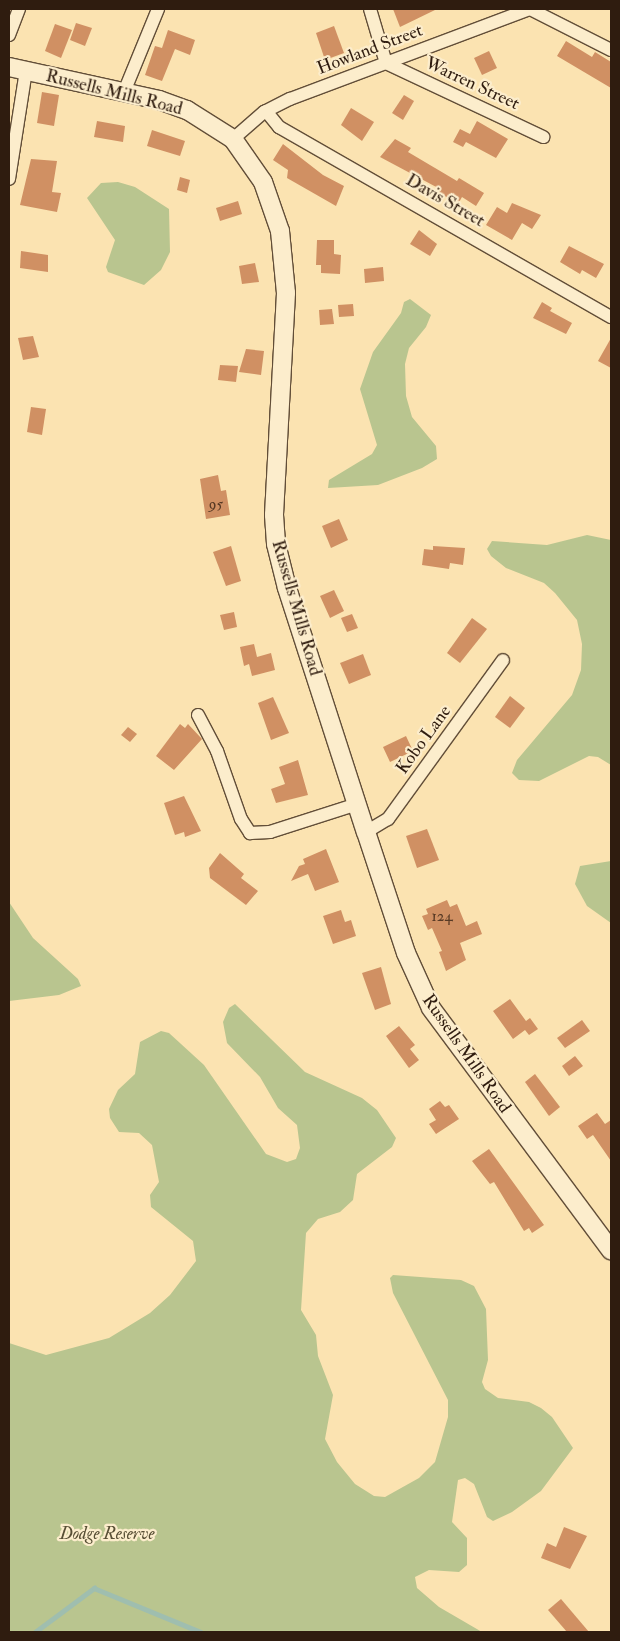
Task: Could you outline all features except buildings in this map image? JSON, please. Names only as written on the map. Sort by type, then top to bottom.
[{"type":"main road","name":"Russells Mills Road","points":[[9,67],[124,92],[187,110],[233,139],[250,160],[268,193],[277,218],[284,260],[287,308],[274,515],[276,544],[366,832],[412,968],[431,1008],[611,1250]]},
{"type":"street","points":[[9,34],[19,9]]},
{"type":"street","points":[[124,92],[158,9]]},
{"type":"street","points":[[370,9],[386,63]]},
{"type":"street","points":[[530,9],[611,50]]},
{"type":"street","name":"Howland Street","points":[[233,139],[266,111],[386,63],[530,9]]},
{"type":"street","name":"Warren Street","points":[[386,63],[544,137]]},
{"type":"street","points":[[9,179],[26,71]]},
{"type":"street","name":"Davis Street","points":[[266,111],[279,127],[611,317]]},
{"type":"street","name":"Kobo Lane","points":[[366,832],[388,819],[503,660]]},
{"type":"street","points":[[198,715],[216,751],[241,819],[250,833],[270,832],[357,804]]},
{"type":"green space","points":[[118,182],[135,187],[169,209],[170,252],[161,270],[144,285],[108,272],[106,267],[115,240],[87,198],[101,183]]},
{"type":"green space","points":[[410,299],[431,315],[426,327],[409,348],[405,364],[406,396],[412,417],[436,446],[437,459],[422,468],[378,485],[328,488],[329,480],[372,454],[377,445],[360,389],[373,352],[401,313],[404,302]]},
{"type":"green space","points":[[587,535],[611,540],[611,765],[598,757],[589,756],[539,781],[519,780],[512,773],[517,760],[572,695],[581,670],[582,644],[577,620],[555,593],[544,583],[506,568],[491,556],[487,549],[492,541],[547,545]]},
{"type":"green space","points":[[611,861],[611,923],[587,906],[575,884],[580,866]]},
{"type":"green space","points":[[9,902],[33,938],[78,979],[81,986],[59,995],[9,1001]]},
{"type":"green space","name":"Dodge Reserve","points":[[235,1004],[305,1072],[362,1098],[377,1110],[396,1138],[392,1147],[357,1174],[353,1200],[340,1212],[318,1219],[306,1233],[301,1310],[316,1335],[318,1356],[333,1395],[325,1439],[337,1462],[355,1484],[374,1496],[385,1497],[419,1478],[435,1462],[448,1417],[448,1400],[393,1293],[390,1278],[393,1275],[461,1280],[474,1286],[486,1309],[488,1360],[482,1382],[485,1389],[498,1398],[529,1402],[541,1408],[552,1417],[573,1448],[541,1491],[512,1512],[493,1521],[487,1517],[474,1484],[465,1478],[458,1480],[452,1522],[467,1538],[467,1565],[459,1572],[429,1570],[415,1577],[417,1588],[439,1607],[482,1632],[9,1632],[9,1343],[46,1355],[109,1338],[150,1313],[170,1295],[196,1261],[193,1241],[151,1207],[150,1195],[159,1182],[152,1145],[139,1133],[119,1132],[110,1118],[109,1109],[118,1090],[135,1074],[140,1042],[161,1031],[169,1033],[204,1065],[266,1154],[287,1162],[296,1159],[300,1148],[297,1125],[278,1108],[260,1077],[227,1043],[223,1022],[229,1008]]},
{"type":"waterway","points":[[35,1632],[94,1588],[201,1632]]}]
